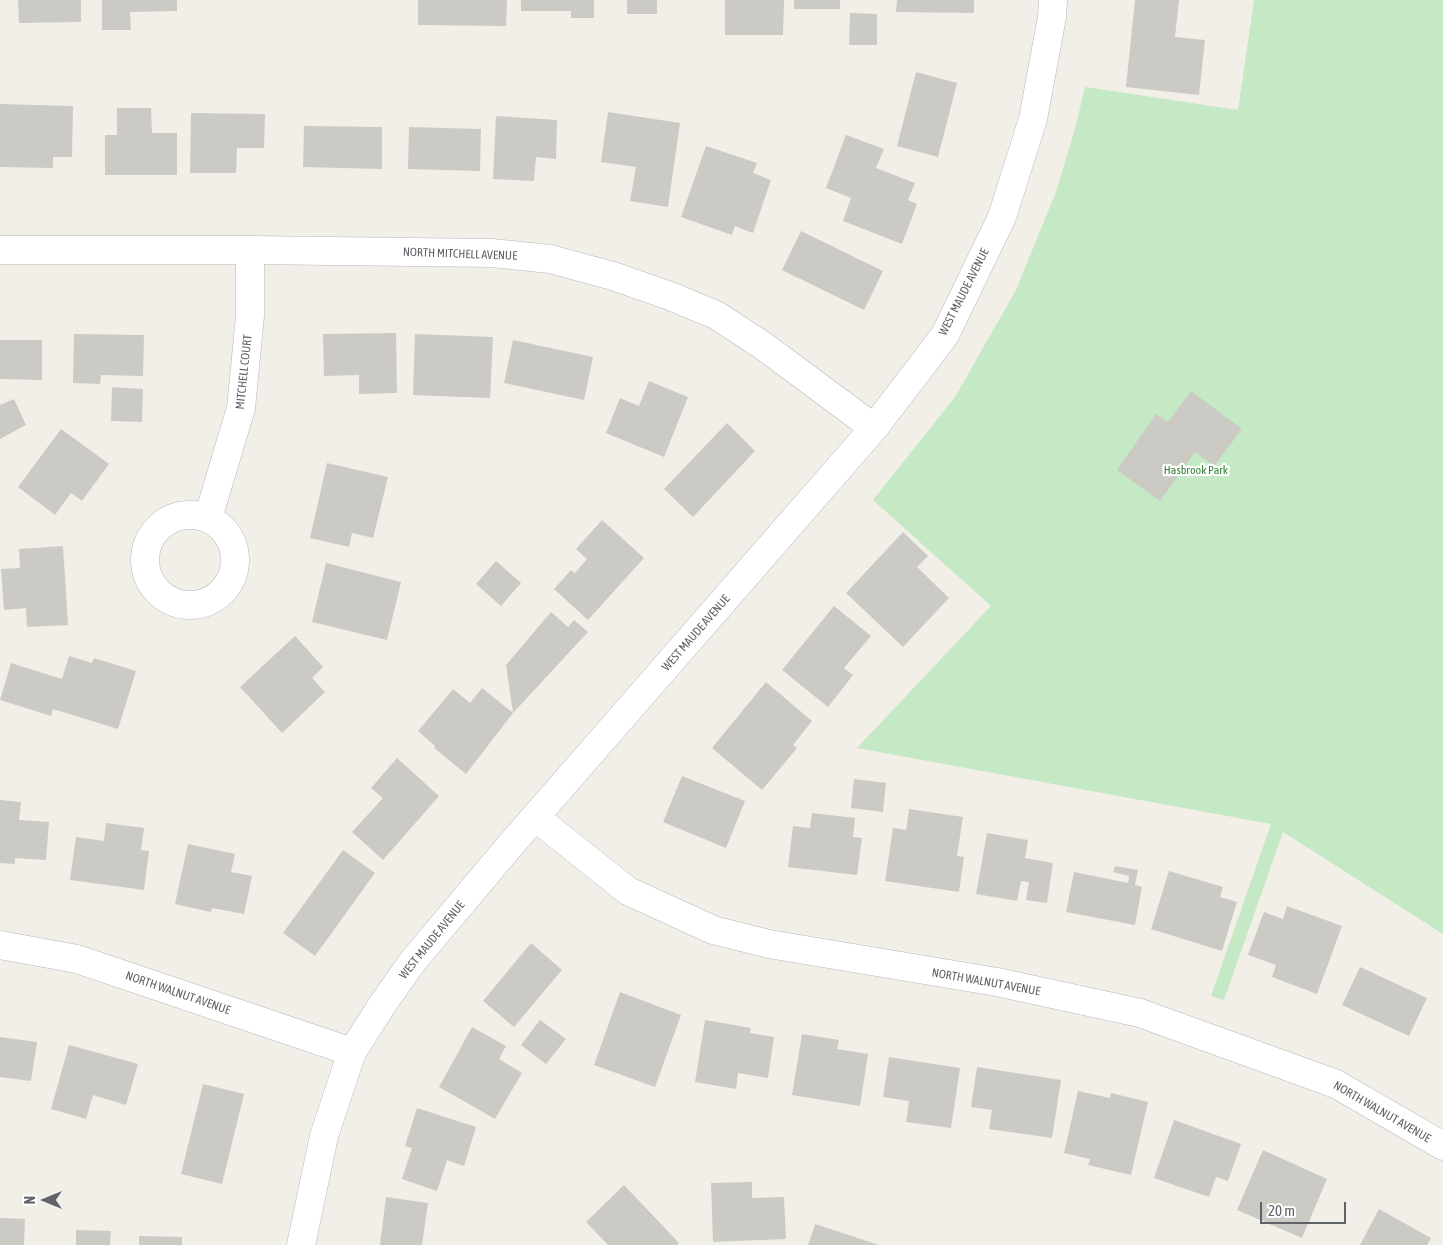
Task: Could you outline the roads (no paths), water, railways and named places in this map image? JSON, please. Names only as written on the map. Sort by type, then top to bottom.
[{"type":"street","name":"WEST MAUDE AVENUE","points":[[301,1245],[324,1136],[352,1052],[384,1002],[413,961],[535,817],[874,428],[944,335],[1002,217],[1033,120],[1052,16],[1053,0]]},
{"type":"street","name":"NORTH MITCHELL AVENUE","points":[[0,250],[250,250],[492,253],[550,259],[613,276],[716,315],[762,344],[874,428]]},
{"type":"street","name":"MITCHELL COURT","points":[[208,518],[241,408],[250,316],[250,250]]},
{"type":"street","name":"NORTH WALNUT AVENUE","points":[[535,817],[628,891],[713,930],[769,944],[997,982],[1140,1013],[1336,1084],[1443,1146]]},
{"type":"street","name":"NORTH WALNUT AVENUE","points":[[0,945],[78,959],[352,1052]]},
{"type":"park label","name":"Hasbrook Park","points":[[1196,470]]}]
